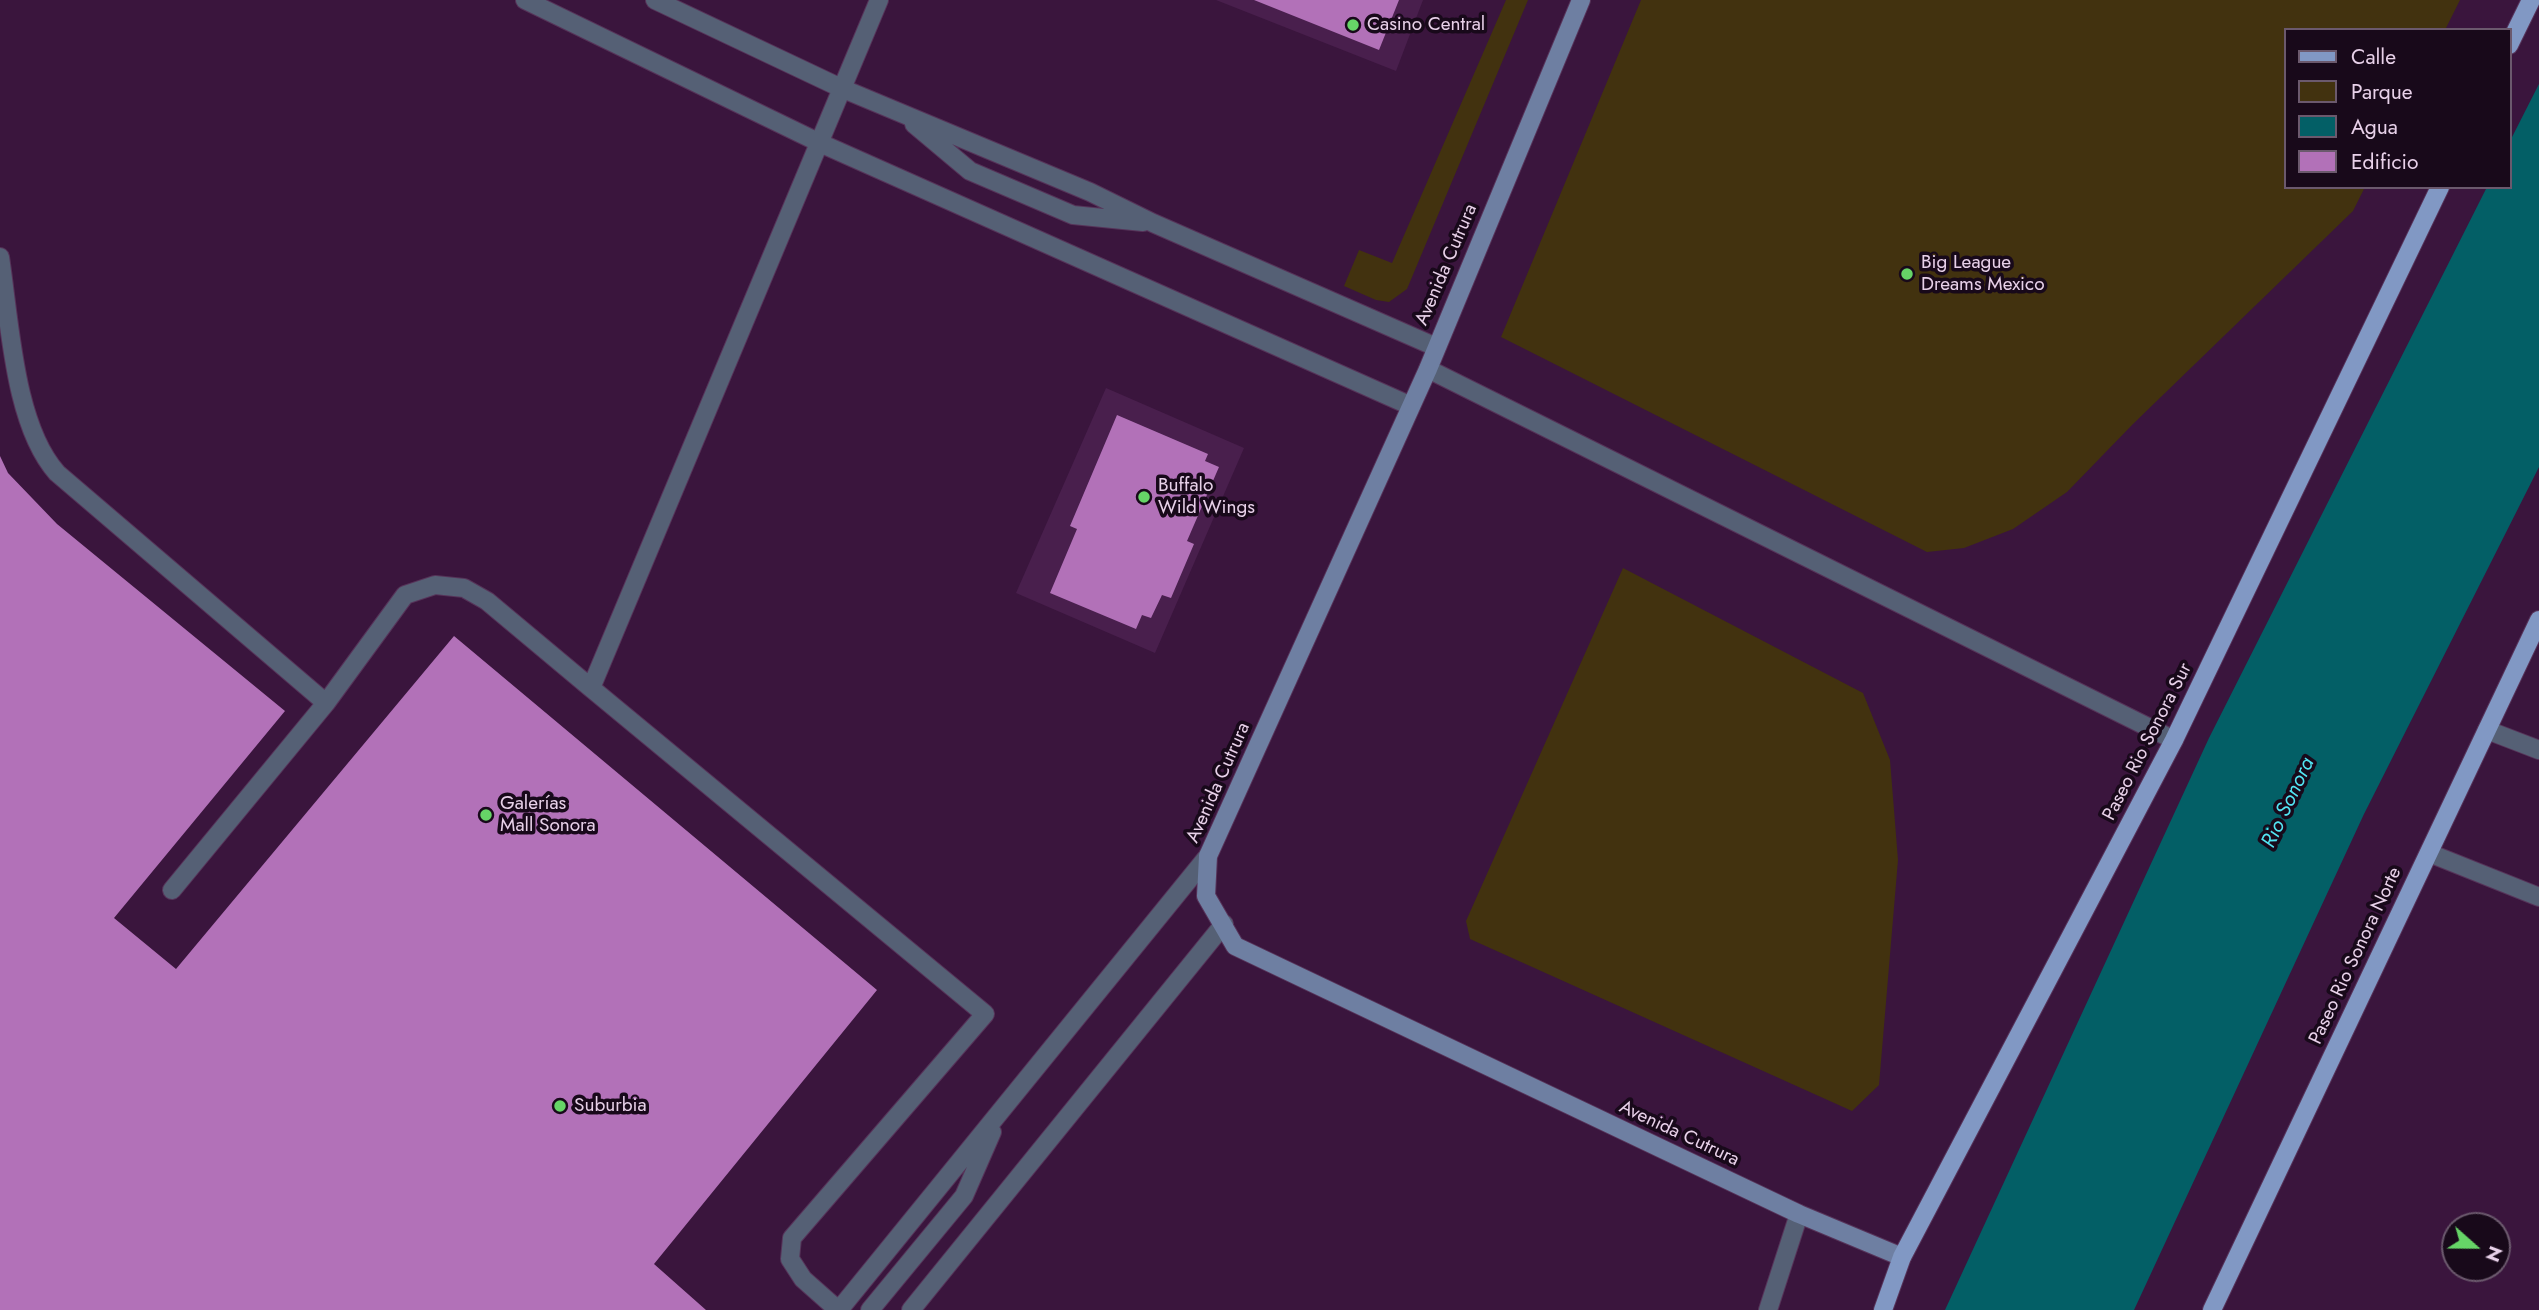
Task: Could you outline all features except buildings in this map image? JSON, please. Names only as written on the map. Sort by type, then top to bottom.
[{"type":"main road","points":[[2511,41],[2531,0]]},
{"type":"main road","name":"Paseo Rio Sonora Sur","points":[[1883,1310],[1902,1257],[2174,740],[2439,189]]},
{"type":"main road","name":"Paseo Rio Sonora Norte","points":[[2211,1310],[2539,620]]},
{"type":"street","points":[[525,0],[820,143],[1411,406]]},
{"type":"street","points":[[655,0],[841,88],[1090,192],[1153,223],[1436,346]]},
{"type":"street","points":[[591,688],[879,0]]},
{"type":"street","name":"Avenida Cutrura","points":[[1581,0],[1428,369],[1208,856],[1206,896],[1212,911],[1224,924],[1235,946],[1799,1214],[1902,1257]]},
{"type":"street","points":[[902,113],[970,171],[1073,215],[1153,223]]},
{"type":"street","points":[[0,257],[25,417],[42,456],[57,473],[326,703]]},
{"type":"street","points":[[1428,369],[2174,740]]},
{"type":"street","points":[[172,890],[326,703],[405,595],[435,584],[464,588],[487,601],[985,1014],[792,1238],[790,1259],[803,1279],[838,1310],[1208,856]]},
{"type":"street","points":[[2487,730],[2539,750]]},
{"type":"street","points":[[2429,853],[2539,897]]},
{"type":"street","points":[[911,1310],[1224,924]]},
{"type":"street","points":[[870,1310],[964,1196],[1002,1109]]},
{"type":"street","points":[[1768,1310],[1799,1214]]},
{"type":"shaded area","points":[[1216,0],[1423,0],[1396,71]]},
{"type":"shaded area","name":"Buffalo Wild Wings","points":[[1106,388],[1244,448],[1155,653],[1016,593]]},
{"type":"green space","points":[[1506,0],[1528,0],[1407,289],[1389,302],[1376,300],[1344,286],[1359,250],[1392,263]]},
{"type":"green space","name":"Big League Dreams Mexico","points":[[1641,0],[2460,0],[2446,28],[2284,28],[2284,189],[2364,189],[2353,211],[2133,424],[2067,492],[2013,529],[1964,548],[1927,552],[1501,337]]},
{"type":"green space","points":[[1623,568],[1863,693],[1890,760],[1898,860],[1879,1085],[1852,1111],[1470,939],[1466,921]]},
{"type":"water","name":"Rio Sonora","points":[[2539,84],[2539,467],[2364,814],[2134,1310],[1945,1310],[2209,738],[2486,189],[2511,189],[2511,139]]},
{"type":"place","name":"Casino Central","points":[[1353,25]]},
{"type":"place","name":"Big League Dreams Mexico","points":[[1907,274]]},
{"type":"place","name":"Buffalo Wild Wings","points":[[1144,497]]},
{"type":"place","name":"Galerías Mall Sonora","points":[[486,815]]},
{"type":"place","name":"Suburbia","points":[[560,1106]]}]
